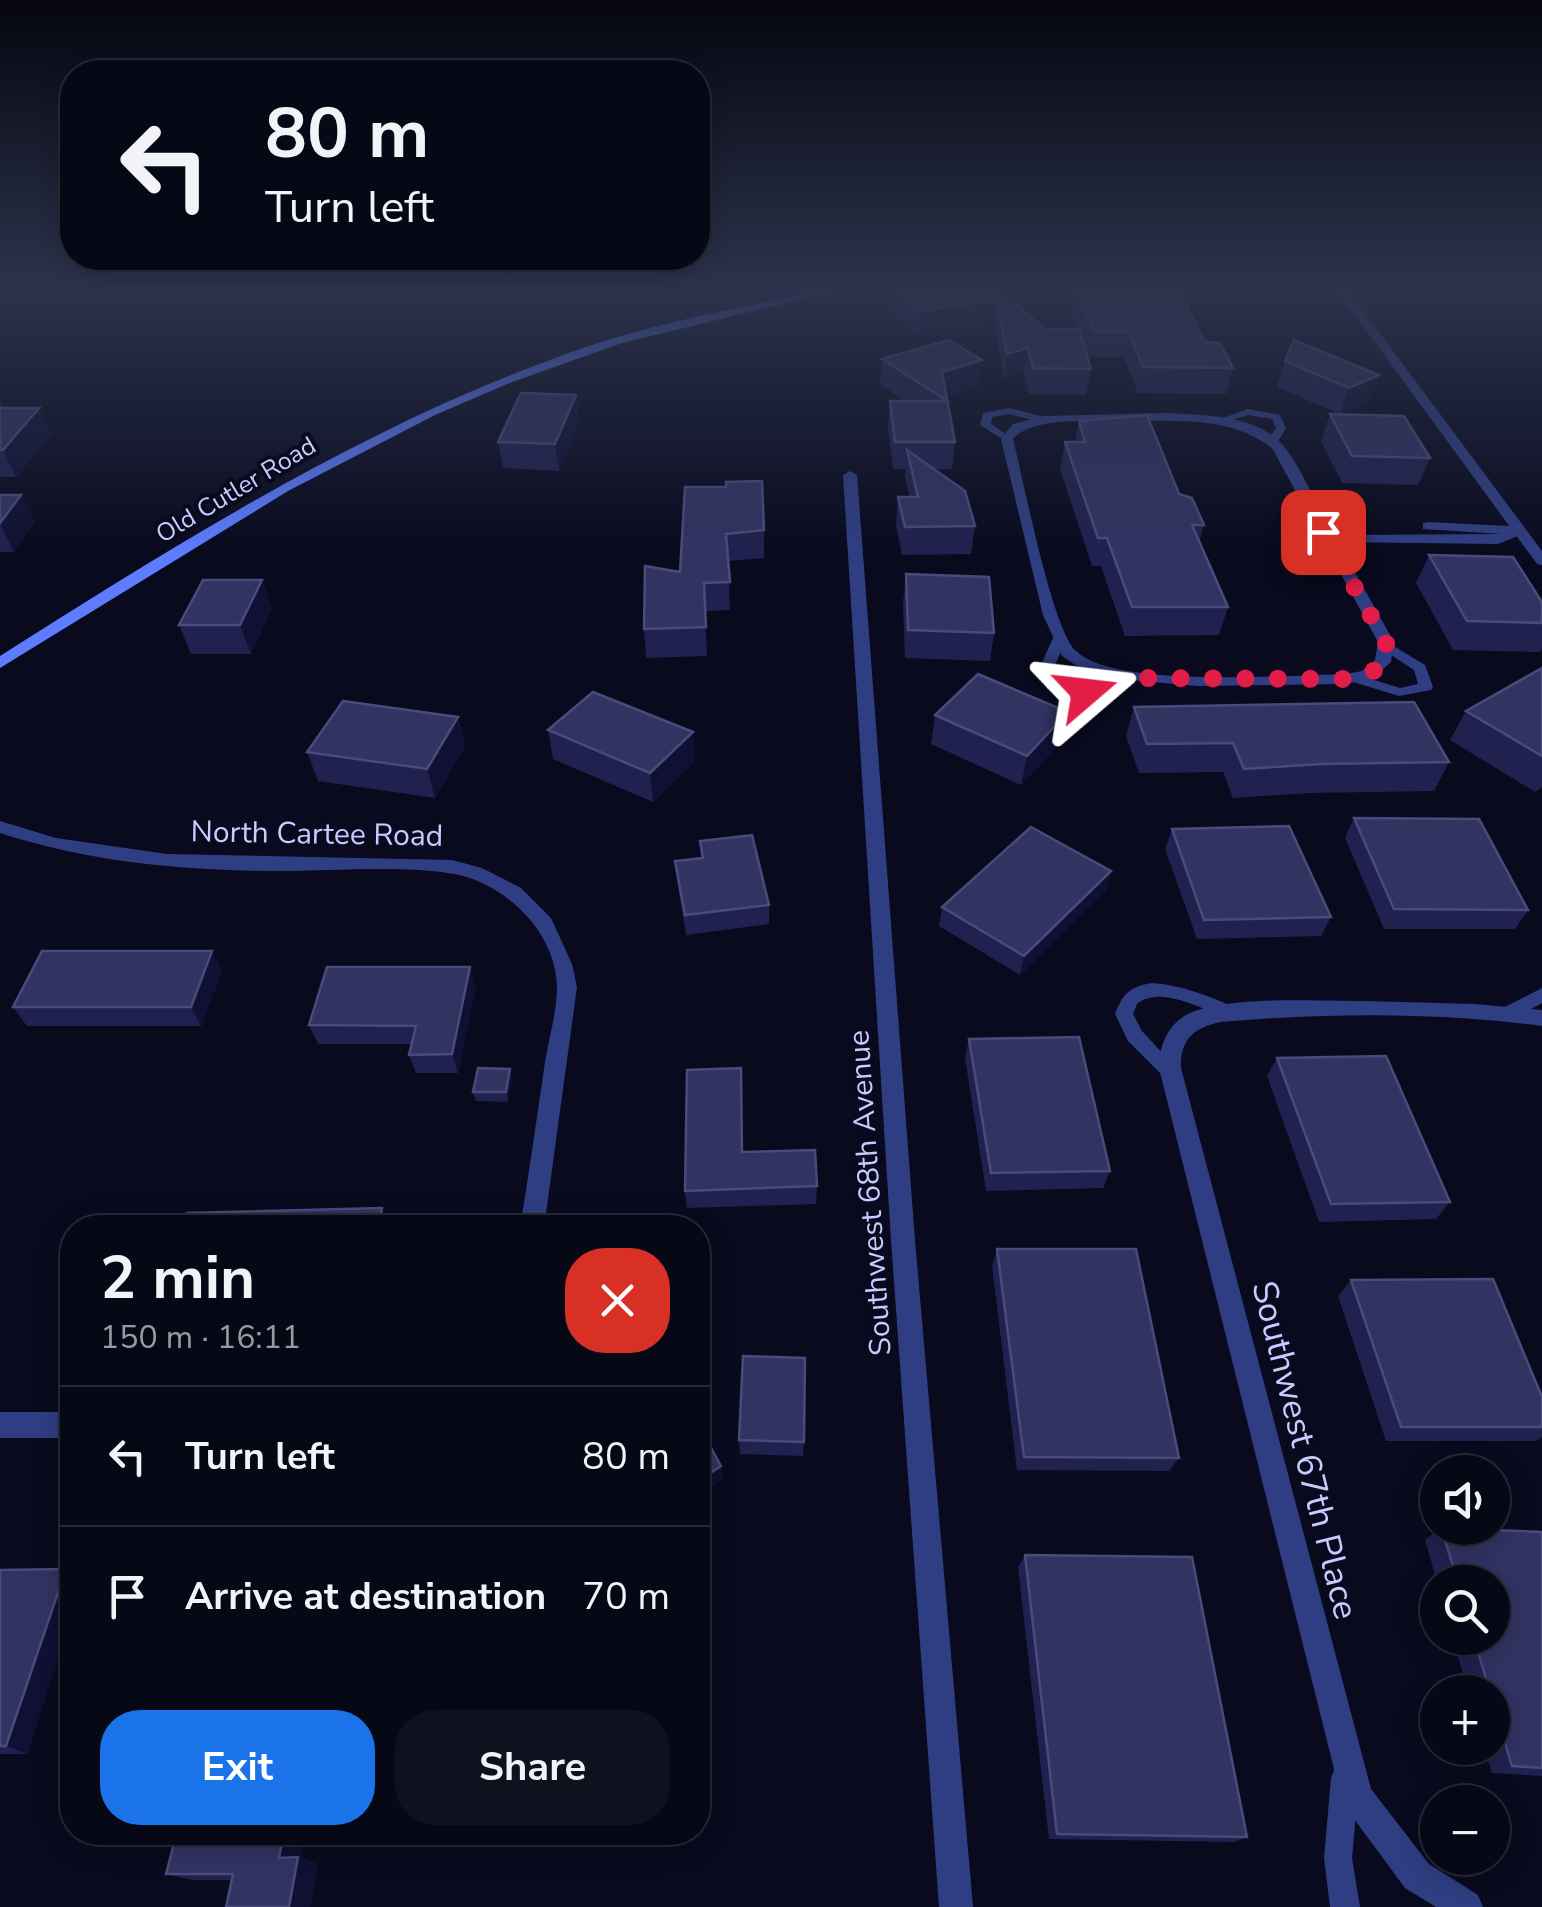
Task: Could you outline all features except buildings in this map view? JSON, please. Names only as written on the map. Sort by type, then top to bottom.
[{"type":"main road","name":"Old Cutler Road","points":[[0,663],[242,510],[347,451],[523,375]]},
{"type":"street","points":[[1408,375],[1542,560]]},
{"type":"street","points":[[1044,420],[1219,421],[1256,428],[1273,441],[1386,646],[1387,656],[1376,670],[1356,678],[1123,678],[1085,667],[1069,655],[1060,638],[1012,433],[1044,420]]},
{"type":"street","name":"Southwest 68th Avenue","points":[[850,475],[956,1907]]},
{"type":"street","points":[[1323,532],[1342,539],[1498,540],[1520,532]]},
{"type":"street","name":"North Cartee Road","points":[[0,827],[70,849],[146,860],[452,867],[476,871],[517,893],[544,920],[560,953],[567,987],[534,1215]]},
{"type":"street","points":[[1169,1070],[1169,1049],[1184,1028],[1226,1012],[1509,1013],[1542,1018]]},
{"type":"street","name":"Southwest 67th Place","points":[[1169,1070],[1358,1797],[1418,1876],[1466,1907]]},
{"type":"street","points":[[0,1425],[60,1425]]},
{"type":"lane","points":[[1012,433],[985,424],[987,415],[1009,411],[1044,420]]},
{"type":"lane","points":[[1219,421],[1244,412],[1269,414],[1281,423],[1273,441]]},
{"type":"lane","points":[[1060,638],[1044,674],[1053,687],[1086,692],[1123,678]]},
{"type":"lane","points":[[1356,678],[1399,692],[1426,687],[1420,668],[1386,646]]},
{"type":"lane","points":[[1169,1070],[1144,1047],[1128,1024],[1124,1014],[1128,1000],[1136,994],[1160,990],[1226,1012]]},
{"type":"lane","points":[[1509,1013],[1542,995]]},
{"type":"lane","points":[[1344,1907],[1338,1858],[1346,1762]]},
{"type":"route","points":[[1086,692],[1123,678],[1346,679],[1376,670],[1387,656],[1386,642],[1323,532]]}]
